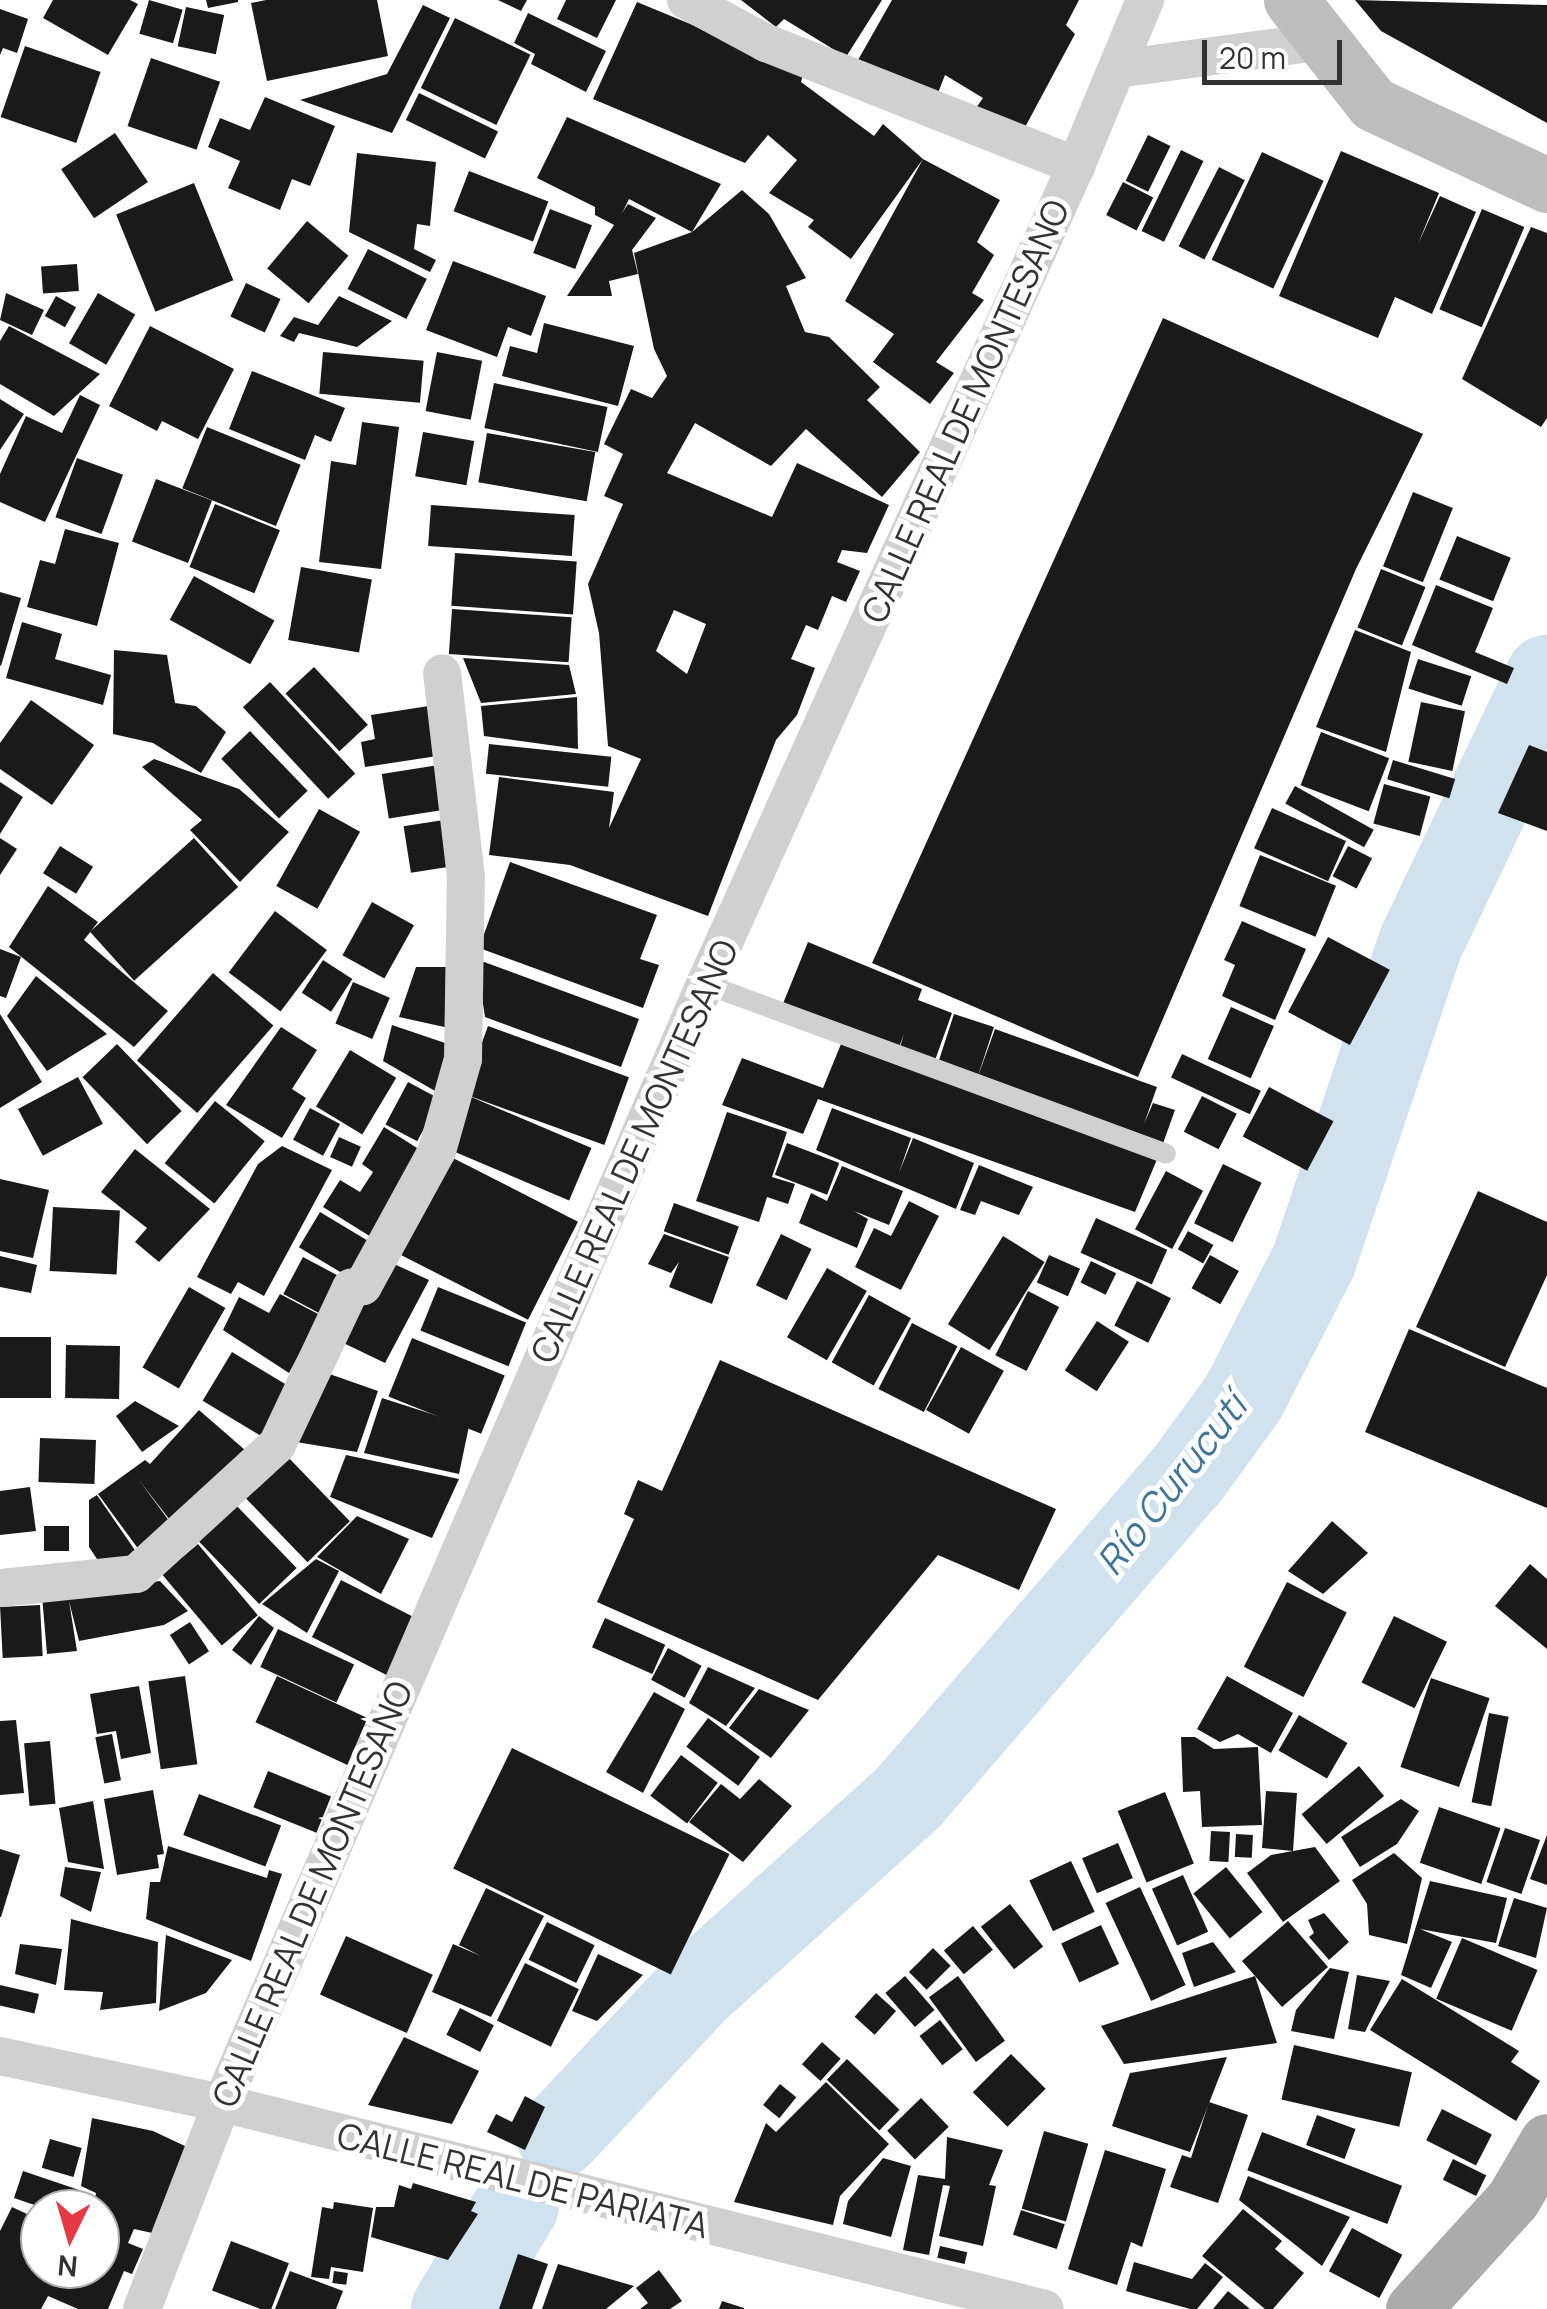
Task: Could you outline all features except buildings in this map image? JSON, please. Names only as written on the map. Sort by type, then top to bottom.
[{"type":"main road","points":[[1308,21],[1464,116],[1547,148]]},
{"type":"main road","points":[[1308,21],[1374,104],[1547,186]]},
{"type":"main road","points":[[1413,2309],[1513,2198],[1547,2141]]},
{"type":"street","points":[[686,0],[766,42],[1076,166]]},
{"type":"street","name":"CALLE REAL DE MONTESANO","points":[[142,2309],[222,2103],[706,984],[1076,166],[1145,0]]},
{"type":"street","points":[[1116,69],[1308,21]]},
{"type":"street","points":[[0,1588],[136,1574],[277,1446],[351,1288],[364,1286],[437,1151],[463,1059],[466,877],[442,672]]},
{"type":"street","name":"CALLE REAL DE PARIATA","points":[[0,2056],[222,2103],[1045,2309]]},
{"type":"lane","points":[[706,984],[1166,1154]]},
{"type":"waterway","name":"Río Curucutí","points":[[558,2135],[696,1988],[907,1798],[1187,1474],[1243,1397],[1313,1261],[1420,943],[1547,677]]},
{"type":"waterway","name":"Río Curucutí","points":[[453,2309],[516,2205]]}]
